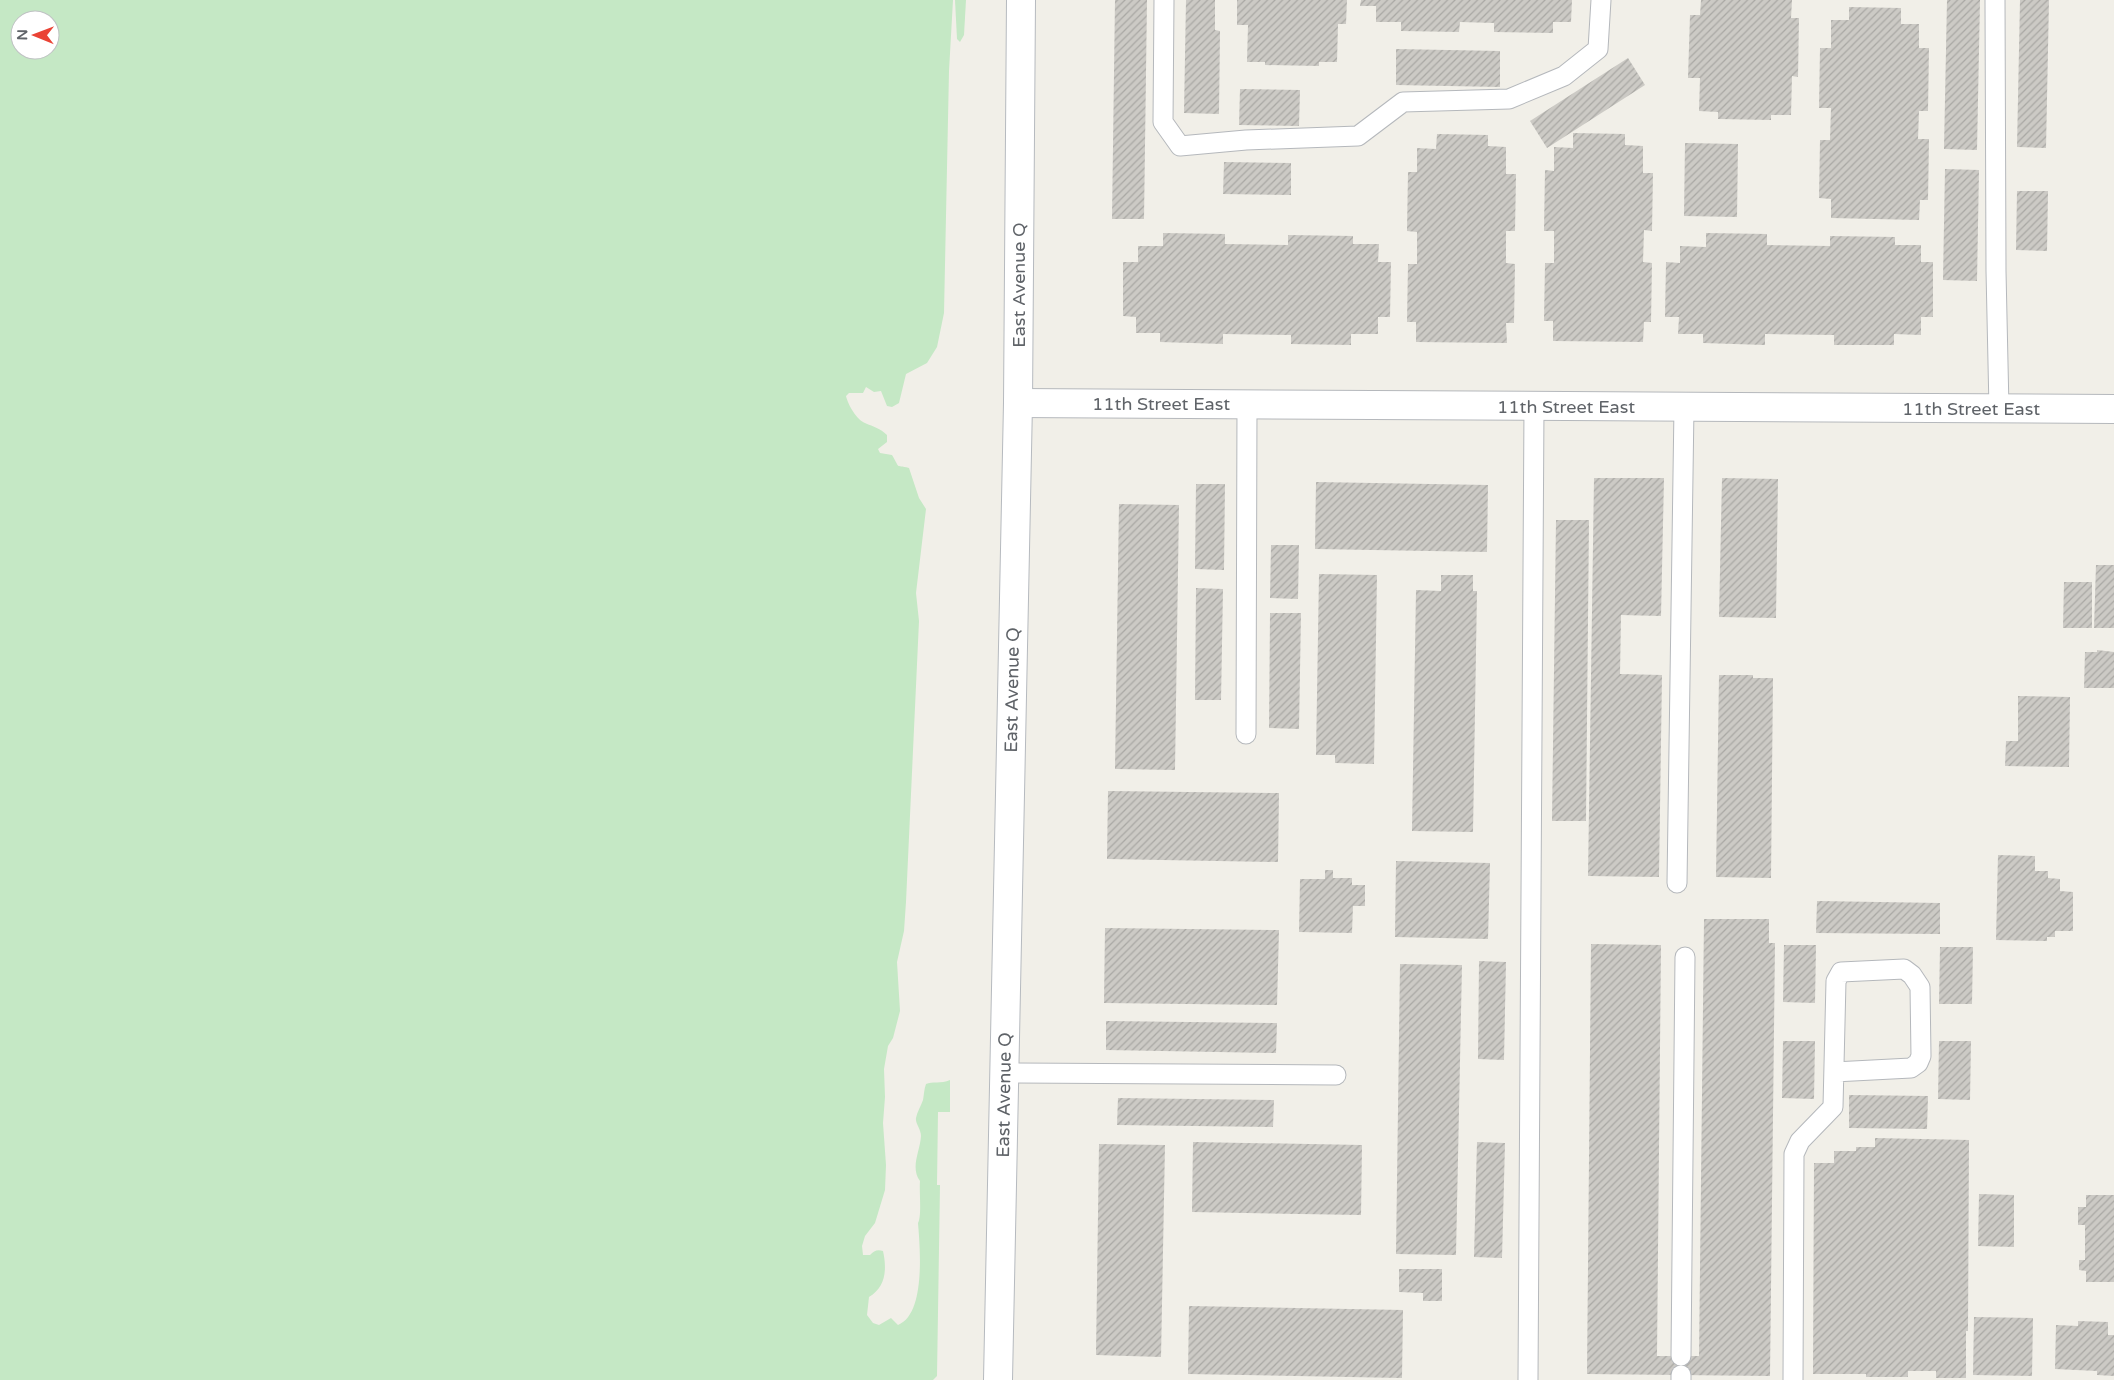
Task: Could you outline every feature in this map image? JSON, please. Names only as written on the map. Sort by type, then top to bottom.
[{"type":"main road","name":"East Avenue Q","points":[[998,1380],[1018,403],[1021,0]]},
{"type":"main road","name":"11th Street East","points":[[1018,403],[2114,410]]},
{"type":"lane","points":[[1164,0],[1163,122],[1180,146],[1246,140],[1358,136],[1403,102],[1509,99],[1564,76],[1598,48],[1601,0]]},
{"type":"lane","points":[[1995,0],[1996,272],[1999,409]]},
{"type":"lane","points":[[1246,734],[1247,404]]},
{"type":"lane","points":[[1528,1380],[1534,407]]},
{"type":"lane","points":[[1677,883],[1684,407]]},
{"type":"lane","points":[[1681,1356],[1685,957]]},
{"type":"lane","points":[[1793,1380],[1794,1154],[1800,1141],[1834,1107],[1834,1072],[1836,981],[1841,972],[1904,969],[1912,975],[1920,987],[1921,1056],[1918,1063],[1911,1068],[1834,1072]]},
{"type":"lane","points":[[1004,1074],[1336,1074]]},
{"type":"green space","points":[[0,0],[953,0],[949,71],[944,313],[937,347],[927,363],[906,374],[899,403],[892,407],[887,406],[881,391],[874,392],[866,387],[863,393],[849,393],[846,396],[851,408],[859,419],[887,435],[887,442],[878,449],[880,453],[892,455],[898,466],[909,468],[919,498],[926,509],[916,593],[919,621],[906,902],[904,931],[897,962],[900,1011],[893,1038],[888,1046],[884,1069],[885,1190],[875,1223],[865,1236],[862,1246],[863,1255],[870,1255],[877,1250],[883,1251],[885,1264],[882,1283],[875,1293],[869,1297],[867,1315],[873,1323],[879,1325],[891,1318],[898,1325],[907,1318],[913,1308],[919,1279],[920,1248],[918,1223],[920,1215],[920,1181],[917,1176],[916,1165],[921,1136],[916,1118],[923,1100],[926,1084],[950,1080],[950,1112],[938,1112],[937,1185],[940,1185],[937,1376],[933,1380],[0,1380]]},
{"type":"green space","points":[[955,0],[966,0],[964,35],[960,42],[957,39]]},
{"type":"building","points":[[1115,0],[1147,0],[1144,219],[1112,219]]},
{"type":"building","points":[[1186,0],[1215,0],[1215,30],[1220,31],[1219,114],[1184,113]]},
{"type":"building","points":[[1237,0],[1347,0],[1346,24],[1338,24],[1337,62],[1319,62],[1319,66],[1265,65],[1265,62],[1247,62],[1248,25],[1237,25]]},
{"type":"building","points":[[1361,0],[1572,0],[1571,22],[1553,22],[1553,33],[1494,32],[1494,23],[1460,22],[1459,32],[1401,31],[1401,22],[1376,22],[1376,6],[1360,6]]},
{"type":"building","points":[[1701,0],[1792,0],[1791,18],[1799,18],[1798,77],[1792,76],[1791,115],[1771,115],[1771,120],[1718,119],[1718,112],[1699,111],[1700,78],[1688,78],[1690,15],[1700,15]]},
{"type":"building","points":[[1947,0],[1980,0],[1977,150],[1944,149]]},
{"type":"building","points":[[2020,0],[2049,0],[2046,148],[2017,147]]},
{"type":"building","points":[[1849,7],[1901,8],[1901,24],[1919,24],[1919,48],[1929,48],[1928,111],[1919,111],[1918,139],[1929,139],[1928,200],[1920,200],[1919,220],[1831,218],[1831,199],[1819,198],[1820,140],[1830,140],[1831,108],[1819,108],[1820,48],[1831,48],[1831,20],[1849,20]]},
{"type":"building","points":[[1396,49],[1500,51],[1500,87],[1396,85]]},
{"type":"building","points":[[1628,58],[1645,85],[1547,148],[1530,121]]},
{"type":"building","points":[[1240,89],[1300,90],[1299,126],[1239,125]]},
{"type":"building","points":[[1573,133],[1625,134],[1625,145],[1643,146],[1643,173],[1653,173],[1652,231],[1644,230],[1643,262],[1652,263],[1651,322],[1644,322],[1643,342],[1553,341],[1553,321],[1544,321],[1545,263],[1554,263],[1554,231],[1544,231],[1545,170],[1554,171],[1554,147],[1573,148]]},
{"type":"building","points":[[1437,134],[1488,135],[1488,146],[1506,147],[1506,174],[1516,174],[1515,231],[1506,231],[1506,263],[1515,264],[1514,323],[1506,323],[1507,343],[1416,342],[1416,322],[1407,322],[1408,264],[1417,264],[1417,232],[1407,231],[1408,172],[1417,172],[1417,148],[1436,149]]},
{"type":"building","points":[[1685,143],[1738,144],[1737,217],[1684,216]]},
{"type":"building","points":[[1224,162],[1291,163],[1291,195],[1223,194]]},
{"type":"building","points":[[1945,169],[1979,170],[1977,281],[1943,280]]},
{"type":"building","points":[[2017,191],[2048,191],[2047,251],[2016,250]]},
{"type":"building","points":[[1163,233],[1225,234],[1225,244],[1288,245],[1288,235],[1353,236],[1353,244],[1379,244],[1378,262],[1391,262],[1390,317],[1378,317],[1378,334],[1351,334],[1351,345],[1291,344],[1291,335],[1223,334],[1223,344],[1160,342],[1160,333],[1136,333],[1136,317],[1123,316],[1123,262],[1138,262],[1138,246],[1163,246]]},
{"type":"building","points":[[1706,233],[1767,234],[1767,245],[1830,246],[1830,236],[1895,237],[1895,245],[1921,245],[1921,262],[1933,262],[1933,317],[1921,317],[1921,335],[1894,334],[1894,345],[1834,345],[1834,335],[1765,334],[1765,345],[1703,343],[1703,334],[1678,334],[1679,317],[1665,317],[1666,262],[1680,263],[1680,246],[1706,247]]},
{"type":"building","points":[[1594,478],[1664,478],[1661,616],[1621,615],[1620,674],[1662,675],[1659,877],[1588,876]]},
{"type":"building","points":[[1722,478],[1778,479],[1776,618],[1719,617]]},
{"type":"building","points":[[1316,482],[1488,485],[1487,552],[1315,549]]},
{"type":"building","points":[[1196,484],[1225,484],[1224,570],[1195,569]]},
{"type":"building","points":[[1119,504],[1179,505],[1175,770],[1115,769]]},
{"type":"building","points":[[1556,520],[1589,520],[1586,821],[1552,821]]},
{"type":"building","points":[[1271,545],[1299,545],[1298,599],[1270,598]]},
{"type":"building","points":[[2096,565],[2114,565],[2114,628],[2094,628]]},
{"type":"building","points":[[1319,574],[1377,575],[1374,764],[1335,763],[1335,755],[1316,755]]},
{"type":"building","points":[[1441,575],[1473,575],[1473,591],[1477,591],[1473,832],[1412,831],[1416,590],[1441,591]]},
{"type":"building","points":[[2064,582],[2092,582],[2092,628],[2063,628]]},
{"type":"building","points":[[1196,588],[1223,589],[1221,700],[1195,700]]},
{"type":"building","points":[[1270,613],[1301,613],[1299,729],[1269,728]]},
{"type":"building","points":[[2097,650],[2114,652],[2114,688],[2084,688],[2085,652],[2097,652]]},
{"type":"building","points":[[1719,675],[1753,675],[1753,678],[1773,678],[1771,878],[1716,877]]},
{"type":"building","points":[[2018,696],[2070,697],[2069,767],[2005,766],[2006,741],[2018,741]]},
{"type":"building","points":[[1108,791],[1279,793],[1278,862],[1107,859]]},
{"type":"building","points":[[1998,855],[2035,856],[2035,871],[2048,871],[2048,878],[2060,879],[2060,891],[2073,892],[2073,931],[2055,931],[2055,937],[2047,937],[2047,941],[1996,940]]},
{"type":"building","points":[[1396,861],[1490,863],[1488,939],[1395,937]]},
{"type":"building","points":[[1325,870],[1333,870],[1333,878],[1352,878],[1352,885],[1365,885],[1365,906],[1353,906],[1352,933],[1299,932],[1300,879],[1325,879]]},
{"type":"building","points":[[1817,901],[1940,903],[1940,934],[1816,933]]},
{"type":"building","points":[[1704,919],[1769,919],[1769,943],[1775,943],[1770,1376],[1587,1374],[1591,944],[1661,945],[1657,1356],[1699,1356]]},
{"type":"building","points":[[1105,928],[1279,930],[1277,1005],[1104,1003]]},
{"type":"building","points":[[1784,945],[1816,945],[1815,1003],[1783,1002]]},
{"type":"building","points":[[1940,947],[1973,947],[1972,1004],[1939,1004]]},
{"type":"building","points":[[1479,961],[1506,962],[1504,1060],[1478,1059]]},
{"type":"building","points":[[1400,964],[1462,965],[1456,1255],[1396,1254]]},
{"type":"building","points":[[1106,1021],[1277,1023],[1276,1053],[1106,1050]]},
{"type":"building","points":[[1783,1041],[1815,1041],[1814,1099],[1782,1098]]},
{"type":"building","points":[[1939,1041],[1971,1041],[1970,1100],[1938,1099]]},
{"type":"building","points":[[1849,1095],[1928,1096],[1927,1129],[1849,1128]]},
{"type":"building","points":[[1118,1098],[1274,1100],[1273,1127],[1117,1125]]},
{"type":"building","points":[[1875,1138],[1969,1140],[1966,1378],[1936,1378],[1936,1371],[1908,1371],[1908,1377],[1866,1377],[1866,1374],[1813,1374],[1814,1163],[1834,1163],[1834,1151],[1856,1151],[1856,1147],[1875,1147]]},
{"type":"building","points":[[1193,1142],[1362,1145],[1361,1215],[1192,1212]]},
{"type":"building","points":[[1477,1142],[1505,1143],[1502,1258],[1474,1257]]},
{"type":"building","points":[[1099,1144],[1165,1145],[1161,1357],[1096,1355]]},
{"type":"building","points":[[1979,1194],[2014,1195],[2014,1247],[1978,1246]]},
{"type":"building","points":[[2086,1195],[2114,1195],[2114,1282],[2086,1282],[2086,1271],[2079,1270],[2079,1260],[2085,1260],[2085,1225],[2078,1225],[2078,1207],[2086,1207]]},
{"type":"building","points":[[1399,1269],[1442,1269],[1442,1301],[1423,1301],[1423,1293],[1399,1292]]},
{"type":"building","points":[[1189,1306],[1403,1310],[1402,1378],[1188,1374]]},
{"type":"building","points":[[1974,1317],[2033,1318],[2032,1376],[1973,1375]]},
{"type":"building","points":[[2078,1321],[2108,1322],[2108,1335],[2114,1335],[2114,1376],[2097,1375],[2097,1371],[2055,1369],[2056,1325],[2078,1326]]}]
